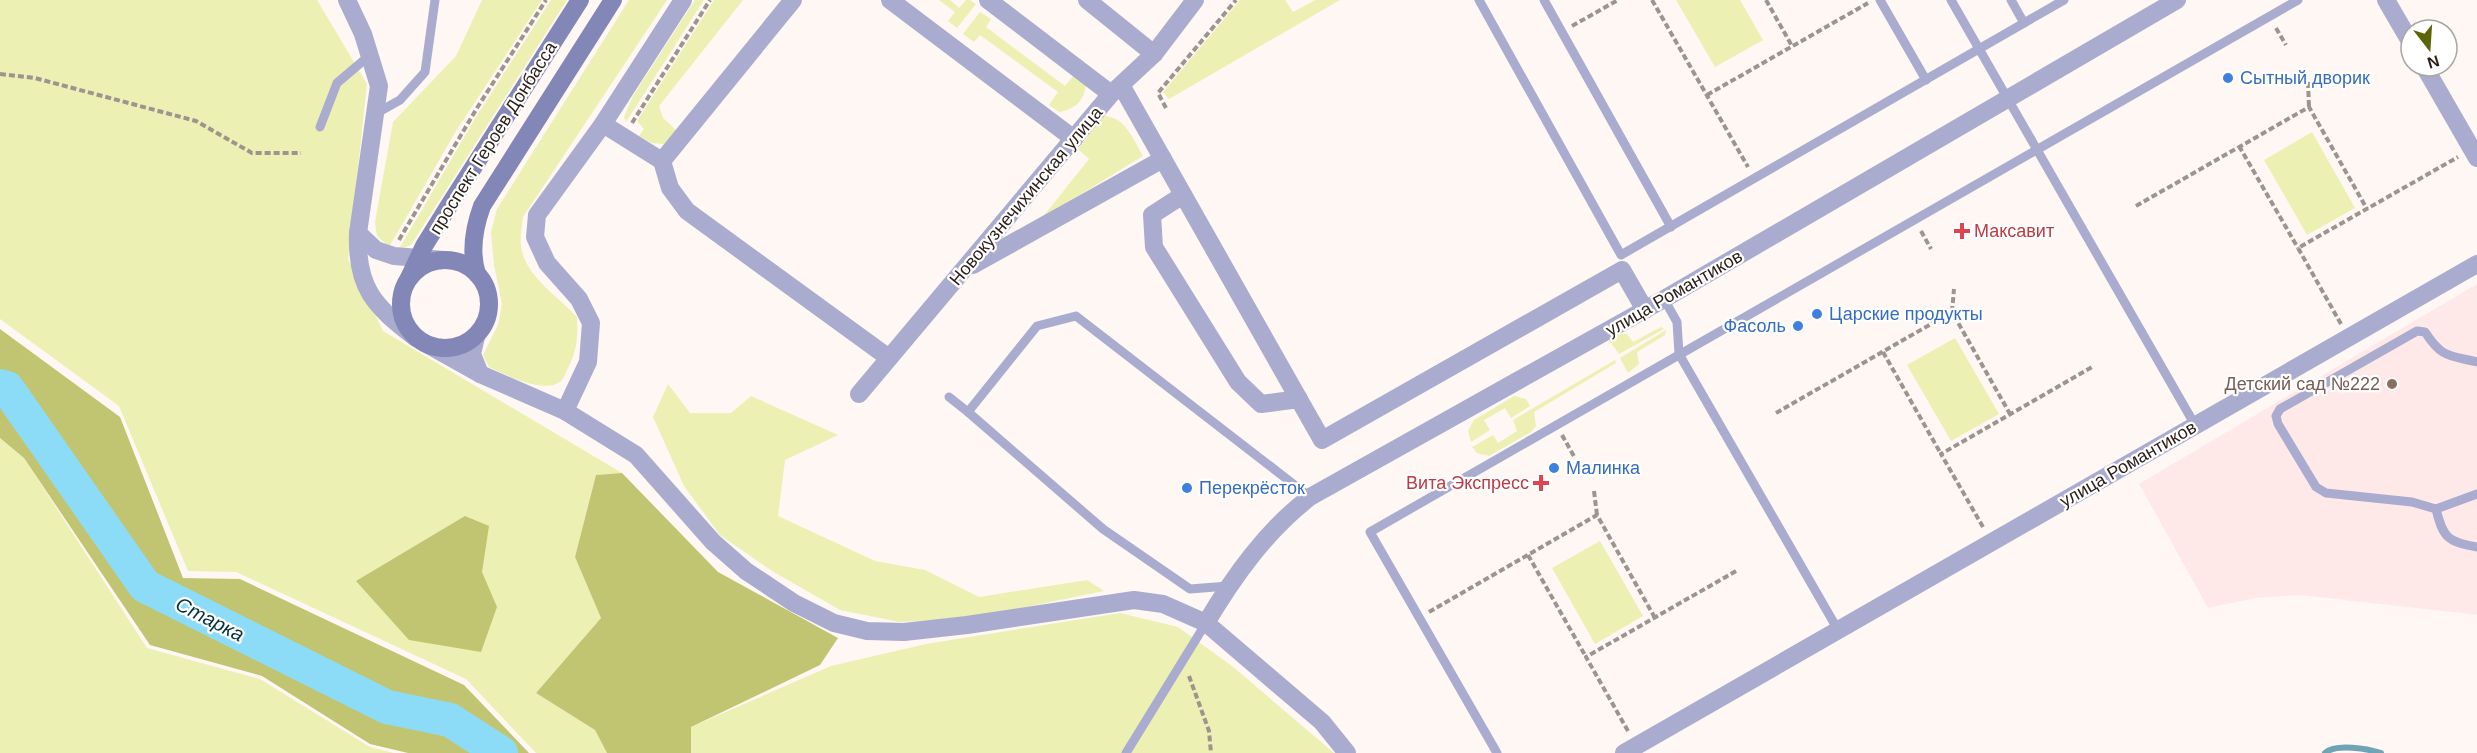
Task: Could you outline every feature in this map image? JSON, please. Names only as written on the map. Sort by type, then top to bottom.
[{"type":"street","points":[[347,0],[363,34],[379,86],[358,233],[357,255],[361,273],[376,305],[423,342],[480,374],[565,411],[636,455],[713,543],[746,571],[794,603],[834,623],[867,632],[904,632],[967,626],[1134,600],[1163,604],[1206,623],[1322,722],[1347,753]]},
{"type":"street","name":"проспект Героев Донбасса","points":[[409,278],[418,258],[450,204],[580,0]]},
{"type":"street","name":"проспект Героев Донбасса","points":[[477,274],[473,262],[475,225],[482,206],[613,0]]},
{"type":"street","points":[[565,411],[588,362],[591,323],[579,299],[547,263],[535,237],[537,215],[603,124],[683,0]]},
{"type":"street","points":[[662,161],[793,0]]},
{"type":"street","points":[[890,0],[1074,139]]},
{"type":"street","points":[[988,0],[1116,90],[1163,159],[1322,440],[1622,270],[1645,310]]},
{"type":"street","points":[[1087,0],[1154,54]]},
{"type":"street","name":"Новокузнечихинская улица","points":[[859,394],[1116,90],[1154,54],[1195,0]]},
{"type":"street","name":"улица Романтиков","points":[[1206,623],[1228,586],[1276,526],[1310,497],[1645,310],[2177,0]]},
{"type":"street","points":[[2386,0],[2399,22]]},
{"type":"street","points":[[2431,78],[2474,153]]},
{"type":"street","points":[[603,124],[662,161],[670,188],[687,211],[889,358]]},
{"type":"street","points":[[964,270],[1163,159]]},
{"type":"street","points":[[1183,195],[1152,215],[1154,247],[1238,381],[1261,404],[1299,399]]},
{"type":"street","points":[[358,233],[376,250],[394,256],[460,263],[477,274],[488,291],[489,308],[485,323],[473,343],[472,354],[480,374]]},
{"type":"street","points":[[444,260],[428,263],[409,278],[402,293],[401,309],[406,325],[423,342],[454,348],[476,337]]},
{"type":"street","name":"улица Романтиков","points":[[1630,749],[2477,264]]},
{"type":"lane","points":[[375,114],[400,100],[425,72],[435,0]]},
{"type":"lane","points":[[1479,0],[1621,255],[2064,0]]},
{"type":"lane","points":[[1544,0],[1671,227]]},
{"type":"lane","points":[[1880,0],[1926,80]]},
{"type":"lane","points":[[1951,0],[2195,425]]},
{"type":"lane","points":[[2011,0],[2024,23]]},
{"type":"lane","points":[[1497,753],[1370,532],[2298,0]]},
{"type":"lane","points":[[320,127],[337,82],[370,55]]},
{"type":"lane","points":[[1664,299],[1677,322],[1679,354],[1838,630]]},
{"type":"lane","points":[[968,412],[1037,326],[1076,316],[1310,497]]},
{"type":"lane","points":[[2477,362],[2438,351],[2425,332],[2417,331],[2280,409],[2276,416],[2278,424],[2316,487],[2326,493],[2412,501],[2436,509],[2477,494]]},
{"type":"lane","points":[[949,397],[1103,529],[1190,589],[1228,586]]},
{"type":"lane","points":[[2436,509],[2440,527],[2445,536],[2456,543],[2477,547]]},
{"type":"lane","points":[[1126,753],[1206,623]]},
{"type":"path","points":[[396,245],[477,108],[546,0]]},
{"type":"path","points":[[639,130],[632,122],[710,0]]},
{"type":"path","points":[[1166,108],[1158,93],[1236,0]]},
{"type":"path","points":[[1561,33],[1618,0]]},
{"type":"path","points":[[1652,0],[1754,178]]},
{"type":"path","points":[[1766,0],[1792,46]]},
{"type":"path","points":[[1707,95],[1873,0]]},
{"type":"path","points":[[2270,16],[2286,45]]},
{"type":"path","points":[[0,74],[35,78],[196,121],[252,153],[301,153]]},
{"type":"path","points":[[2307,82],[2309,107],[2367,209]]},
{"type":"path","points":[[2136,206],[2309,107]]},
{"type":"path","points":[[2239,146],[2349,337]]},
{"type":"path","points":[[2298,248],[2474,153]]},
{"type":"path","points":[[1914,220],[1931,249]]},
{"type":"path","points":[[1954,289],[1952,312],[2010,414]]},
{"type":"path","points":[[1776,413],[1952,312]]},
{"type":"path","points":[[1883,352],[1992,542]]},
{"type":"path","points":[[1941,454],[2094,366]]},
{"type":"path","points":[[1556,425],[1575,458]]},
{"type":"path","points":[[1594,491],[1597,515],[1655,618]]},
{"type":"path","points":[[1419,617],[1597,515]]},
{"type":"path","points":[[1528,555],[1586,657],[1630,749]]},
{"type":"path","points":[[1586,657],[1736,571]]},
{"type":"path","points":[[1183,661],[1209,731],[1211,753]]},
{"type":"shaded area","name":"Детский сад №222","points":[[2477,284],[2477,615],[2301,595],[2255,598],[2208,608],[2139,484]]},
{"type":"green space","points":[[0,0],[317,0],[367,84],[348,259],[383,331],[622,473],[596,475],[575,557],[601,618],[536,693],[595,730],[607,753],[536,753],[466,679],[236,572],[188,571],[119,406],[0,319]]},
{"type":"green space","points":[[482,0],[542,0],[456,131],[389,247],[377,236],[375,222],[393,122],[456,56]]},
{"type":"green space","points":[[551,0],[567,0],[411,245],[399,249],[476,117]]},
{"type":"green space","points":[[629,0],[667,0],[523,217],[521,245],[528,266],[543,285],[577,317],[576,343],[565,375],[554,385],[536,385],[489,367],[483,355],[498,325],[502,304],[494,265],[491,232],[497,209]]},
{"type":"green space","points":[[695,0],[704,0],[626,122],[624,117],[633,96]]},
{"type":"green space","points":[[714,0],[743,0],[659,106],[663,118],[676,130],[664,144],[652,143],[639,136],[644,129],[637,121]]},
{"type":"green space","points":[[939,0],[950,0],[959,8],[966,0],[976,4],[957,28],[948,21],[955,12]]},
{"type":"green space","points":[[1240,0],[1285,0],[1293,12],[1315,0],[1340,0],[1169,99],[1163,92]]},
{"type":"green space","points":[[1676,0],[1740,0],[1763,40],[1715,67]]},
{"type":"green space","points":[[980,12],[991,19],[986,27],[1065,86],[1074,75],[1086,84],[1081,100],[1070,109],[1059,112],[1049,105],[1058,92],[980,35],[974,42],[963,34]]},
{"type":"green space","points":[[1103,116],[1111,117],[1123,124],[1143,156],[1042,218],[1089,159],[1078,149]]},
{"type":"green space","points":[[2312,132],[2355,208],[2307,235],[2264,160]]},
{"type":"green space","points":[[1661,327],[1664,329],[1619,354],[1609,340],[1619,334],[1627,334],[1633,342]]},
{"type":"green space","points":[[0,329],[120,417],[183,578],[240,579],[464,685],[529,753],[408,753],[370,744],[262,676],[150,645],[24,458],[0,438]]},
{"type":"green space","points":[[1666,330],[1665,335],[1637,352],[1639,364],[1628,373],[1620,358]]},
{"type":"green space","points":[[1955,338],[1999,414],[1951,441],[1907,365]]},
{"type":"green space","points":[[1615,360],[1616,363],[1534,412],[1536,426],[1531,432],[1489,456],[1477,453],[1472,447],[1493,435],[1498,443],[1517,431],[1513,420]]},
{"type":"green space","points":[[668,384],[690,413],[731,413],[751,396],[838,435],[785,460],[778,516],[875,561],[925,570],[979,597],[1087,580],[1104,591],[972,618],[900,622],[840,610],[772,571],[720,535],[684,486],[653,417]]},
{"type":"green space","points":[[1514,396],[1526,399],[1530,406],[1511,418],[1505,408],[1484,420],[1490,430],[1471,442],[1468,431],[1474,420]]},
{"type":"green space","points":[[0,438],[24,458],[147,648],[260,679],[370,747],[394,753],[0,753]]},
{"type":"green space","points":[[622,473],[718,572],[838,638],[820,665],[691,727],[691,753],[607,753],[595,730],[536,693],[601,618],[575,557],[596,475]]},
{"type":"green space","points":[[465,516],[489,526],[482,572],[497,607],[481,652],[409,640],[356,581]]},
{"type":"green space","points":[[1600,541],[1643,616],[1595,644],[1552,568]]},
{"type":"green space","points":[[1120,613],[1178,627],[1232,666],[1334,753],[691,753],[691,727],[831,666],[926,644]]},
{"type":"waterway","name":"Старка","points":[[0,386],[7,388],[145,586],[387,707],[450,720],[501,753]]},
{"type":"waterway","points":[[2325,753],[2337,748],[2381,753]]},
{"type":"place","name":"Сытный дворик","points":[[2228,78]]},
{"type":"place","name":"Максавит","points":[[1962,231]]},
{"type":"place","name":"Царские продукты","points":[[1817,314]]},
{"type":"place","name":"Фасоль","points":[[1798,326]]},
{"type":"place","name":"Детский сад №222","points":[[2392,384]]},
{"type":"place","name":"Малинка","points":[[1554,468]]},
{"type":"place","name":"Вита Экспресс","points":[[1541,483]]},
{"type":"place","name":"Перекрёсток","points":[[1187,488]]}]
